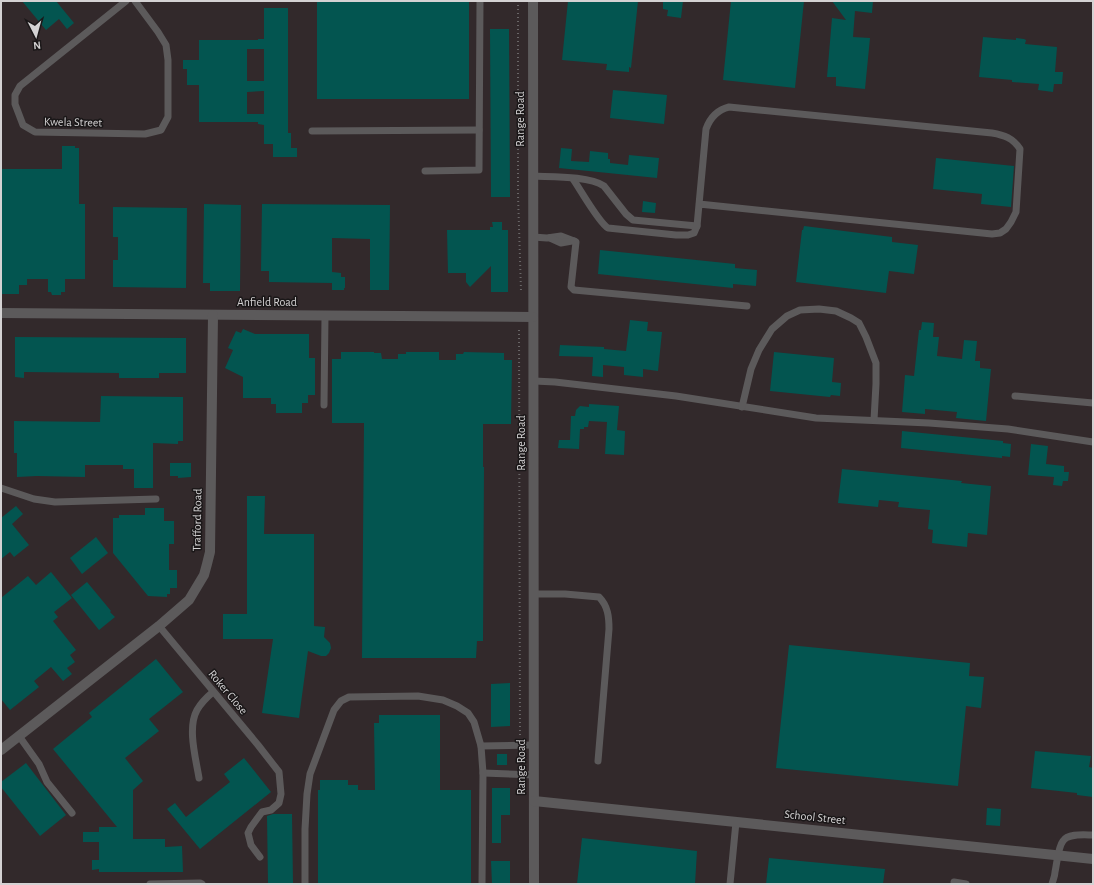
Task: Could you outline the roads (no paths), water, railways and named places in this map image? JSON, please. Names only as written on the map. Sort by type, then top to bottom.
[{"type":"street","name":"Range Road","points":[[533,1],[534,884]]},
{"type":"street","name":"Anfield Road","points":[[1,313],[533,317]]},
{"type":"street","name":"Trafford Road","points":[[1,750],[159,626],[189,600],[204,575],[210,552],[213,315]]},
{"type":"street","name":"School Street","points":[[534,801],[1093,859]]},
{"type":"lane","name":"Kwela Street","points":[[126,1],[20,86],[15,95],[15,104],[23,125],[35,132],[144,134],[161,130],[168,117],[168,60],[166,45],[135,1]]},
{"type":"lane","points":[[425,171],[479,170],[480,1]]},
{"type":"lane","points":[[573,179],[605,227],[688,235],[694,233],[697,226],[701,176],[706,130],[710,121],[716,114],[721,109],[728,107],[992,133],[1003,135],[1011,139],[1020,149],[1016,212],[1006,229],[1000,233],[992,234],[699,204]]},
{"type":"lane","points":[[312,131],[479,130]]},
{"type":"lane","points":[[533,176],[596,182],[604,186],[626,214],[633,220],[697,226]]},
{"type":"lane","points":[[533,237],[547,238],[561,243],[576,242],[572,287],[574,290],[747,306]]},
{"type":"lane","points":[[742,407],[751,370],[759,350],[772,329],[787,316],[800,310],[819,309],[836,311],[852,318],[859,323],[866,336],[876,363],[874,420]]},
{"type":"lane","points":[[324,405],[325,316]]},
{"type":"lane","points":[[534,381],[555,382],[676,396],[816,418],[929,422],[1008,429],[1093,442]]},
{"type":"lane","points":[[1015,396],[1093,403]]},
{"type":"lane","points":[[1,488],[34,499],[55,502],[156,499]]},
{"type":"lane","points":[[534,594],[565,594],[600,597],[604,603],[609,619],[609,629],[598,760]]},
{"type":"lane","name":"Roker Close","points":[[159,626],[279,772],[281,794],[279,803],[271,810],[262,812],[250,827],[248,833],[251,844],[260,857]]},
{"type":"lane","points":[[199,778],[193,732],[194,720],[196,712],[202,703],[213,692]]},
{"type":"lane","points":[[306,884],[305,829],[310,774],[334,710],[341,701],[349,697],[403,696],[418,696],[443,700],[468,713],[474,722],[480,746],[483,773],[482,884]]},
{"type":"lane","points":[[19,736],[39,764],[47,782],[72,813]]},
{"type":"lane","points":[[480,746],[534,745]]},
{"type":"lane","points":[[483,773],[534,775]]},
{"type":"lane","points":[[730,884],[736,822]]},
{"type":"lane","points":[[1052,884],[1060,846],[1063,840],[1076,835],[1093,835]]},
{"type":"lane","points":[[954,882],[966,884]]},
{"type":"lane","points":[[150,884],[202,884]]}]
